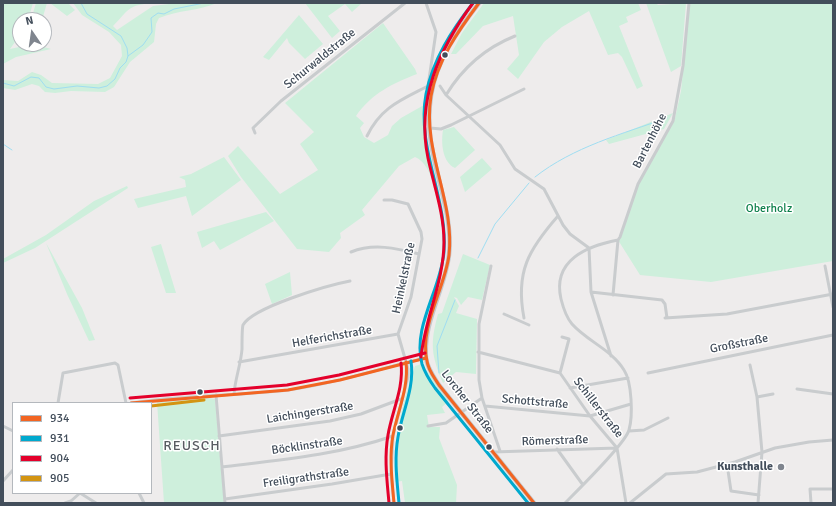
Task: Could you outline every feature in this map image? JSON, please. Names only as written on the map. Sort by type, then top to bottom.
[{"type":"main road","name":"Lorcher Straße","points":[[479,3],[454,38],[440,67],[431,95],[430,128],[433,156],[446,211],[450,242],[445,276],[429,329],[426,358],[431,373],[439,385],[534,503]]},
{"type":"street","name":"Schurwaldstraße","points":[[255,133],[253,128],[275,106],[405,3]]},
{"type":"street","points":[[367,136],[376,120],[386,109],[428,86],[436,32],[426,3]]},
{"type":"street","name":"Bartenhöhe","points":[[612,295],[619,239],[638,184],[673,121],[683,66],[689,3]]},
{"type":"street","points":[[446,95],[462,72],[475,59],[498,43],[515,36]]},
{"type":"street","points":[[440,86],[446,95],[500,145],[515,169],[544,189],[558,216],[570,234],[589,248]]},
{"type":"street","points":[[430,128],[441,129],[524,89]]},
{"type":"street","name":"Heinkelstraße","points":[[384,200],[392,200],[408,204],[421,232],[422,239],[411,297],[398,334]]},
{"type":"street","points":[[524,318],[520,289],[525,265],[542,234],[558,216]]},
{"type":"street","points":[[566,503],[617,448],[629,431],[631,404],[628,378],[624,370],[611,356],[572,324],[566,314],[559,291],[564,268],[573,257],[589,248],[619,239]]},
{"type":"street","points":[[351,252],[362,248],[380,246],[419,254]]},
{"type":"street","points":[[589,248],[591,292],[611,356]]},
{"type":"street","points":[[491,266],[480,311],[478,352],[482,398],[500,451]]},
{"type":"street","points":[[825,266],[832,294],[833,307]]},
{"type":"street","points":[[234,394],[244,337],[242,331],[243,325],[266,309],[311,291],[350,281]]},
{"type":"street","points":[[591,292],[662,300],[666,318],[727,314],[832,294]]},
{"type":"street","points":[[504,314],[529,325]]},
{"type":"street","points":[[394,503],[390,474],[393,436],[401,399],[408,377],[406,362],[398,334]]},
{"type":"street","name":"Helferichstraße","points":[[239,362],[398,334]]},
{"type":"street","name":"Großstraße","points":[[648,373],[833,335]]},
{"type":"street","name":"Schillerstraße","points":[[560,373],[569,339],[562,337]]},
{"type":"street","name":"Schillerstraße","points":[[478,352],[560,373],[590,416],[617,448],[626,503]]},
{"type":"street","points":[[144,402],[289,390],[320,384],[426,358]]},
{"type":"street","points":[[58,402],[63,373],[115,363],[118,365],[126,402]]},
{"type":"street","points":[[750,365],[756,398],[762,452],[758,503]]},
{"type":"street","points":[[570,388],[628,378]]},
{"type":"street","points":[[797,389],[833,394]]},
{"type":"street","points":[[756,398],[773,394]]},
{"type":"street","points":[[216,395],[225,501]]},
{"type":"street","points":[[428,426],[446,424],[482,398]]},
{"type":"street","name":"Laichingerstraße","points":[[219,436],[330,421],[361,414],[401,399]]},
{"type":"street","name":"Schottstraße","points":[[485,406],[590,416],[631,404]]},
{"type":"street","points":[[629,431],[644,430],[668,418]]},
{"type":"street","points":[[3,426],[12,430]]},
{"type":"street","name":"Böcklinstraße","points":[[222,467],[328,453],[363,446],[393,436]]},
{"type":"street","points":[[630,503],[666,474],[697,472],[762,452],[795,444],[833,440]]},
{"type":"street","name":"Römerstraße","points":[[493,452],[617,448]]},
{"type":"street","points":[[557,449],[583,485]]},
{"type":"street","points":[[727,464],[731,491],[759,495]]},
{"type":"street","points":[[3,481],[12,471]]},
{"type":"street","name":"Freiligrathstraße","points":[[225,501],[390,474]]},
{"type":"street","points":[[811,503],[810,489],[833,489]]},
{"type":"street","points":[[65,503],[71,501],[79,494]]},
{"type":"street","points":[[82,494],[96,503]]},
{"type":"street","points":[[140,494],[144,503]]},
{"type":"green space","points":[[3,3],[33,3],[30,12],[12,12],[12,46],[10,49],[12,49],[12,52],[38,52],[16,57],[3,64]]},
{"type":"green space","points":[[36,3],[47,3],[44,12],[33,12]]},
{"type":"green space","points":[[50,3],[68,3],[75,10],[67,16]]},
{"type":"green space","points":[[73,3],[154,3],[139,5],[130,9],[113,26],[117,30],[153,6],[177,3],[217,3],[203,8],[174,13],[159,18],[156,24],[154,42],[130,62],[114,87],[105,92],[45,92],[39,86],[32,84],[15,90],[3,88],[3,80],[18,81],[32,72],[41,75],[52,83],[98,84],[110,78],[122,56],[121,45],[109,32],[82,15]]},
{"type":"green space","points":[[305,3],[362,3],[352,12],[345,4],[328,16],[340,31],[332,38]]},
{"type":"green space","points":[[484,3],[638,3],[641,10],[626,17],[628,22],[619,26],[643,86],[637,89],[622,57],[618,53],[608,55],[589,11],[562,27],[544,42],[518,79],[507,69],[519,55],[513,16],[483,26],[456,54],[451,54],[462,33]]},
{"type":"green space","points":[[646,3],[656,3],[658,5],[686,3],[681,66],[671,72]]},
{"type":"green space","name":"Oberholz","points":[[691,3],[833,3],[833,261],[711,282],[640,275],[618,240],[638,184],[675,118],[681,91],[689,7]]},
{"type":"green space","points":[[299,15],[323,44],[305,59],[289,43],[287,38],[269,60],[263,57]]},
{"type":"green space","points":[[383,23],[417,74],[383,90],[369,101],[356,116],[364,123],[360,128],[364,137],[374,143],[388,135],[392,126],[401,118],[424,105],[426,146],[433,181],[424,164],[415,157],[399,166],[362,210],[365,215],[340,233],[341,238],[329,252],[297,249],[241,177],[228,156],[238,146],[280,194],[318,170],[300,144],[314,132],[285,103]]},
{"type":"green space","points":[[673,113],[664,129],[609,144],[606,140]]},
{"type":"green space","points":[[454,127],[475,150],[455,168],[447,161],[445,157],[442,140],[443,130]]},
{"type":"green space","points":[[224,157],[241,180],[192,216],[186,196],[138,208],[134,199],[186,187],[185,180],[179,177],[191,174]]},
{"type":"green space","points":[[482,158],[492,169],[465,192],[460,177]]},
{"type":"green space","points":[[127,186],[128,188],[35,248],[3,263],[3,259],[46,235],[94,201]]},
{"type":"green space","points":[[266,212],[274,221],[220,250],[214,241],[202,248],[197,232]]},
{"type":"green space","points":[[46,243],[82,308],[95,340],[89,341],[67,294]]},
{"type":"green space","points":[[161,244],[176,293],[166,293],[151,247]]},
{"type":"green space","points":[[463,254],[490,265],[482,300],[468,297],[461,305],[457,298],[454,297],[459,306],[456,313],[477,319],[476,374],[456,372],[443,383],[434,357],[434,333],[438,314],[442,313]]},
{"type":"green space","points":[[290,272],[292,295],[272,304],[265,284]]},
{"type":"green space","points":[[422,364],[449,401],[442,407],[445,413],[427,415],[429,427],[440,427],[439,438],[457,485],[456,503],[405,503],[402,481],[395,482],[395,453],[402,409],[415,366]]},
{"type":"green space","points":[[203,397],[215,399],[224,503],[164,503],[157,402]]},
{"type":"waterway","points":[[3,83],[14,86],[31,77],[39,78],[46,87],[54,89],[77,86],[99,88],[107,86],[115,79],[120,68],[126,62],[128,56],[127,48],[121,36],[87,14],[81,3]]},
{"type":"waterway","points":[[128,56],[143,45],[152,32],[151,18],[158,13],[164,14],[174,9],[204,3]]},
{"type":"waterway","points":[[535,177],[565,157],[582,149],[667,118]]},
{"type":"waterway","points":[[3,144],[12,150]]},
{"type":"waterway","points":[[478,258],[495,224],[529,183]]},
{"type":"waterway","points":[[439,373],[437,346],[455,300]]},
{"type":"transit line","name":"931","points":[[473,3],[451,34],[438,57],[426,94],[424,114],[425,134],[441,212],[444,232],[444,252],[442,266],[424,322],[420,350],[423,367],[435,388],[528,503]]},
{"type":"transit line","name":"904","points":[[421,357],[426,328],[441,271],[444,242],[441,210],[428,158],[425,137],[425,116],[433,76],[441,57],[450,38],[473,3]]},
{"type":"transit line","name":"934","points":[[479,3],[463,24],[449,47],[438,71],[431,96],[429,116],[431,136],[434,156],[444,195],[450,235],[447,268],[429,321],[425,348],[429,367],[439,385],[534,503]]},
{"type":"transit line","name":"904","points":[[130,398],[287,385],[339,375],[425,353]]},
{"type":"transit line","name":"934","points":[[143,402],[288,390],[340,380],[426,358]]},
{"type":"transit line","name":"931","points":[[399,503],[396,454],[400,428],[410,390],[412,371],[411,361]]},
{"type":"transit line","name":"934","points":[[394,503],[391,452],[393,435],[405,389],[407,371],[406,362]]},
{"type":"transit line","name":"904","points":[[389,503],[386,452],[390,426],[401,381],[401,363]]},
{"type":"transit line","name":"905","points":[[152,406],[204,400]]},
{"type":"place","name":"Kunsthalle","points":[[781,467]]},
{"type":"district","name":"REUSCH","points":[[192,446]]}]
